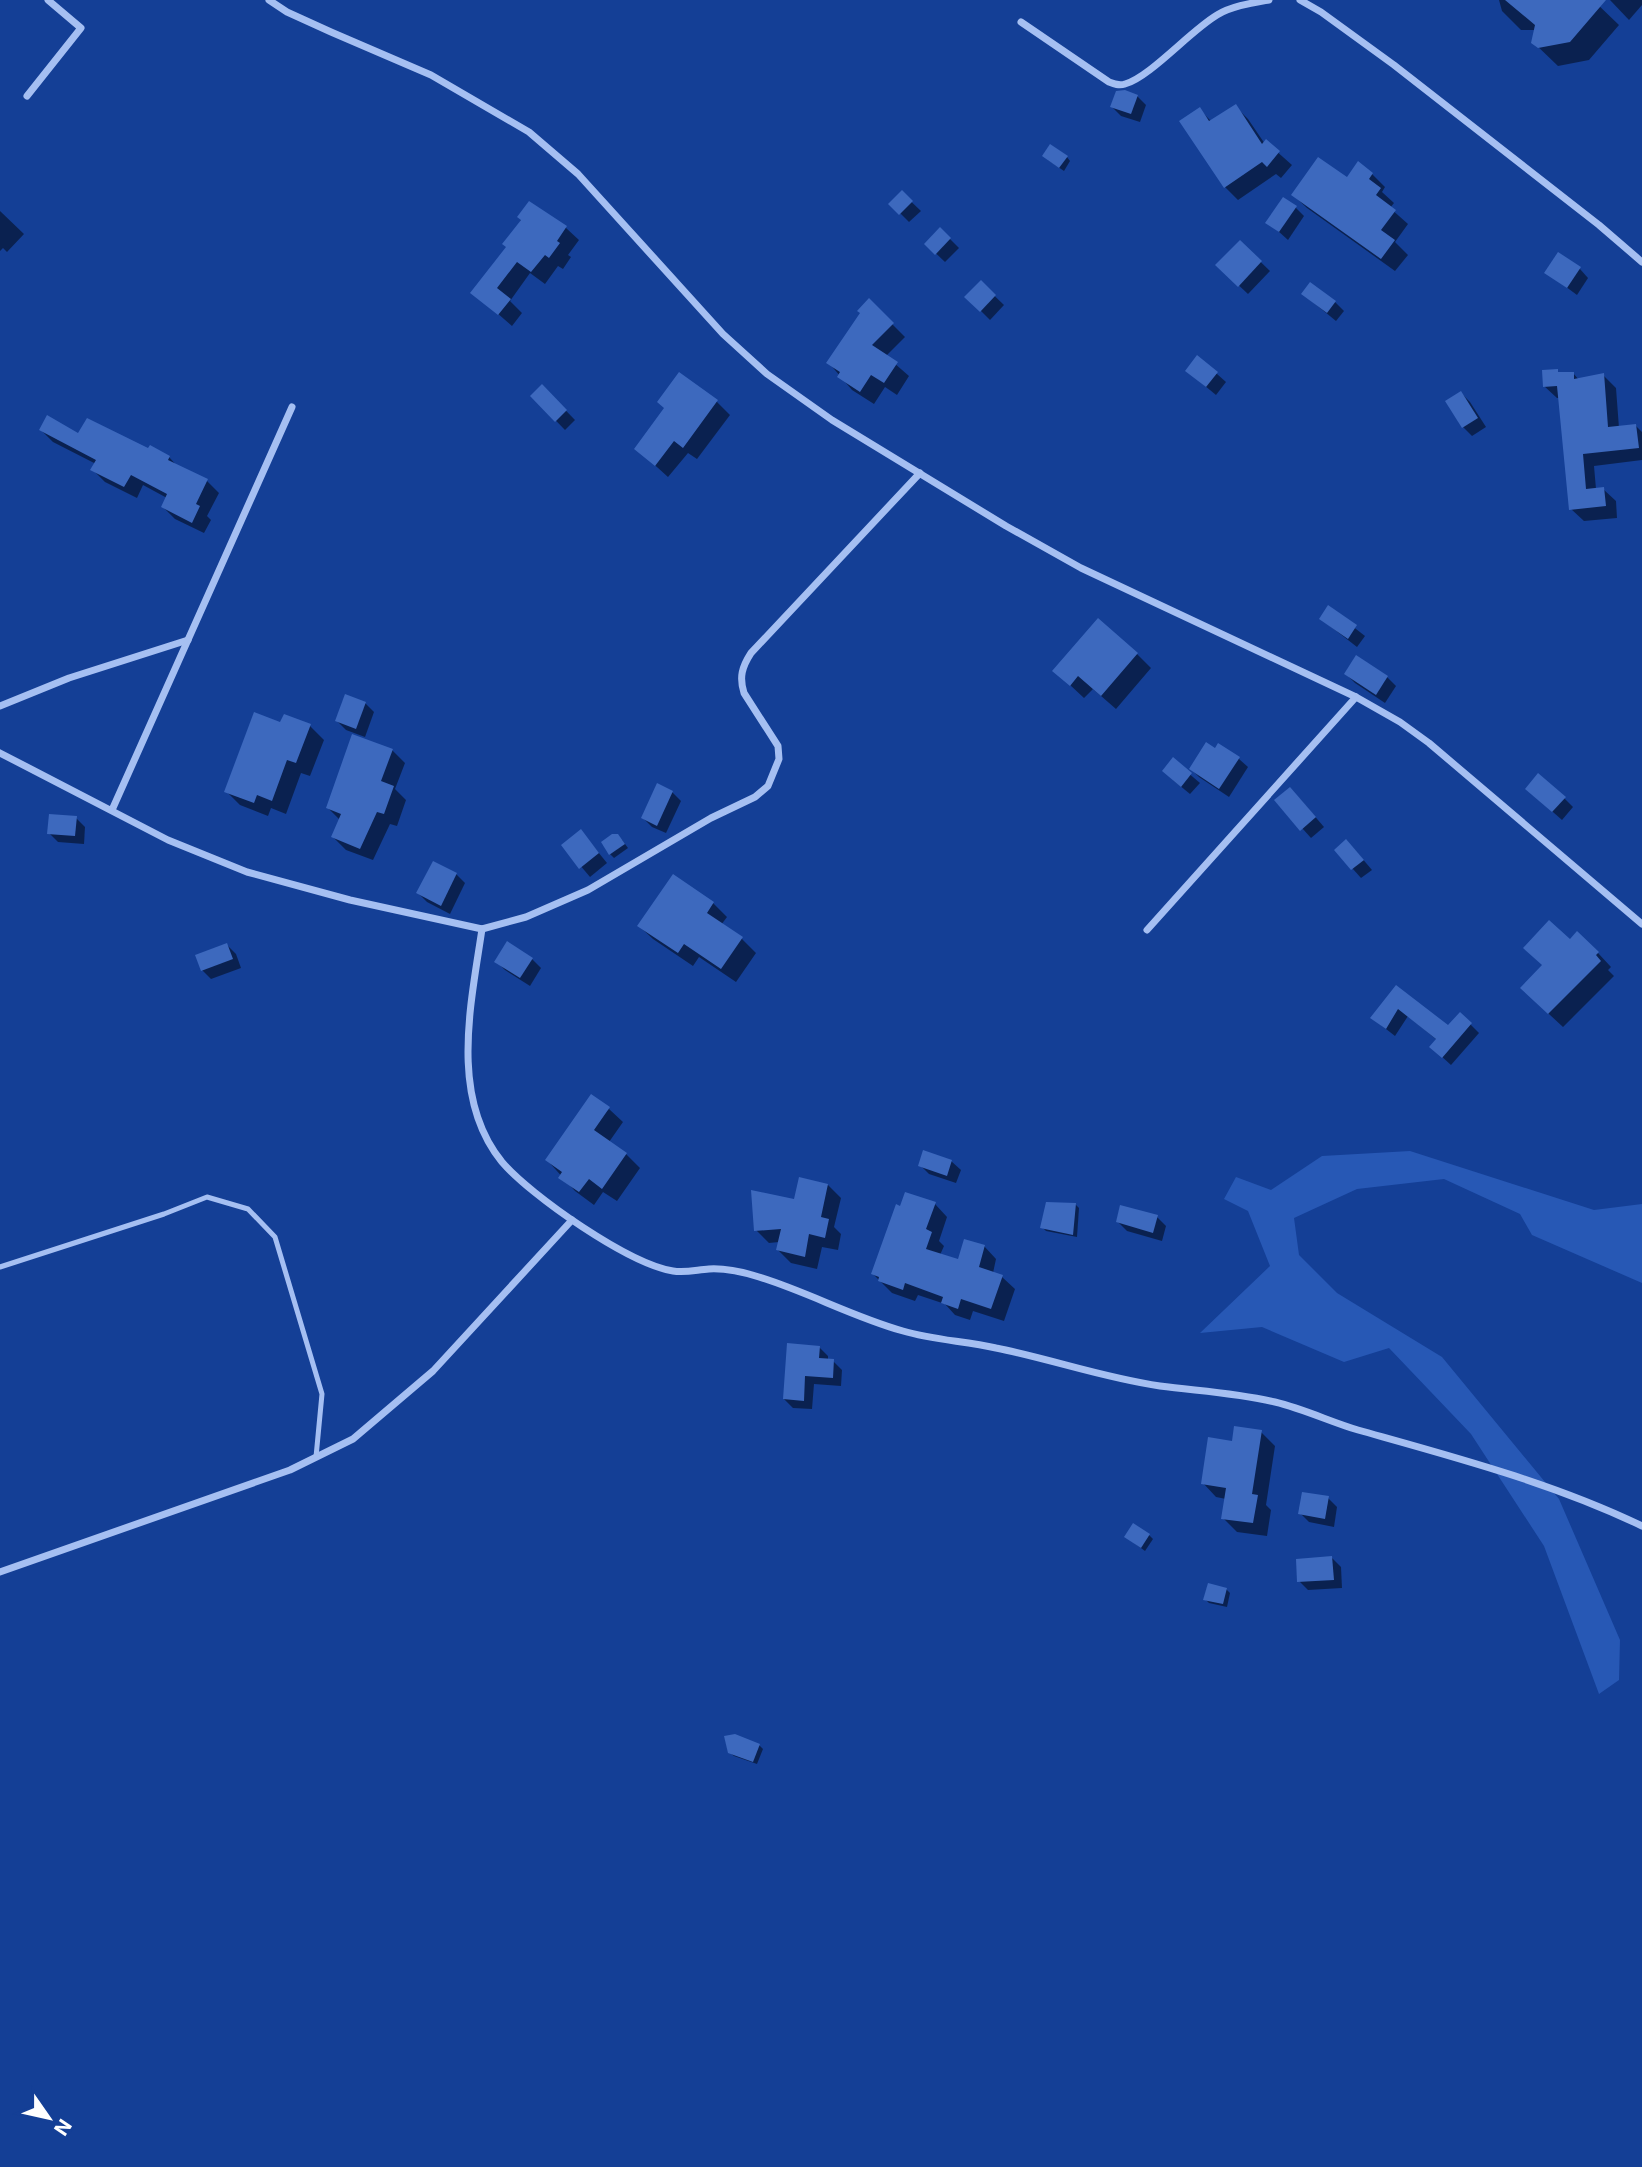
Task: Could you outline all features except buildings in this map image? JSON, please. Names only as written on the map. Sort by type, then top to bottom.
[{"type":"street","points":[[27,96],[81,28],[48,0]]},
{"type":"street","points":[[269,0],[286,12],[331,33],[431,75],[529,132],[578,174],[723,334],[767,374],[832,420],[1006,526],[1081,568],[1356,696],[1400,722],[1429,743],[1642,924]]},
{"type":"street","points":[[1021,22],[1109,82],[1126,84],[1142,75],[1192,32],[1219,13],[1269,0]]},
{"type":"street","points":[[1300,0],[1394,65],[1599,225],[1642,262]]},
{"type":"street","points":[[112,810],[292,407]]},
{"type":"street","points":[[0,753],[168,840],[247,872],[350,900],[482,929],[526,917],[588,890],[711,817],[755,797],[768,786],[779,758],[778,747],[744,693],[741,683],[743,666],[751,653],[920,473]]},
{"type":"street","points":[[0,706],[69,678],[188,640]]},
{"type":"street","points":[[1147,930],[1356,696]]},
{"type":"street","points":[[482,929],[470,1010],[469,1076],[474,1105],[483,1130],[500,1160],[532,1190],[572,1220],[654,1267],[691,1272],[710,1269],[734,1270],[806,1293],[903,1331],[996,1348],[1122,1379],[1278,1403],[1338,1424],[1483,1467],[1589,1503],[1642,1526]]},
{"type":"street","points":[[0,1572],[290,1470],[353,1439],[433,1371],[572,1220]]},
{"type":"lane","points":[[0,1268],[164,1214],[207,1197],[248,1209],[275,1237],[322,1394],[316,1457]]},
{"type":"shaded area","points":[[1410,1151],[1594,1210],[1642,1204],[1642,1283],[1532,1235],[1520,1214],[1444,1179],[1357,1189],[1294,1218],[1299,1255],[1337,1293],[1442,1357],[1559,1499],[1620,1640],[1619,1680],[1599,1694],[1544,1546],[1471,1434],[1389,1348],[1344,1362],[1262,1327],[1200,1333],[1270,1266],[1248,1211],[1224,1199],[1236,1177],[1271,1190],[1322,1156]]}]
